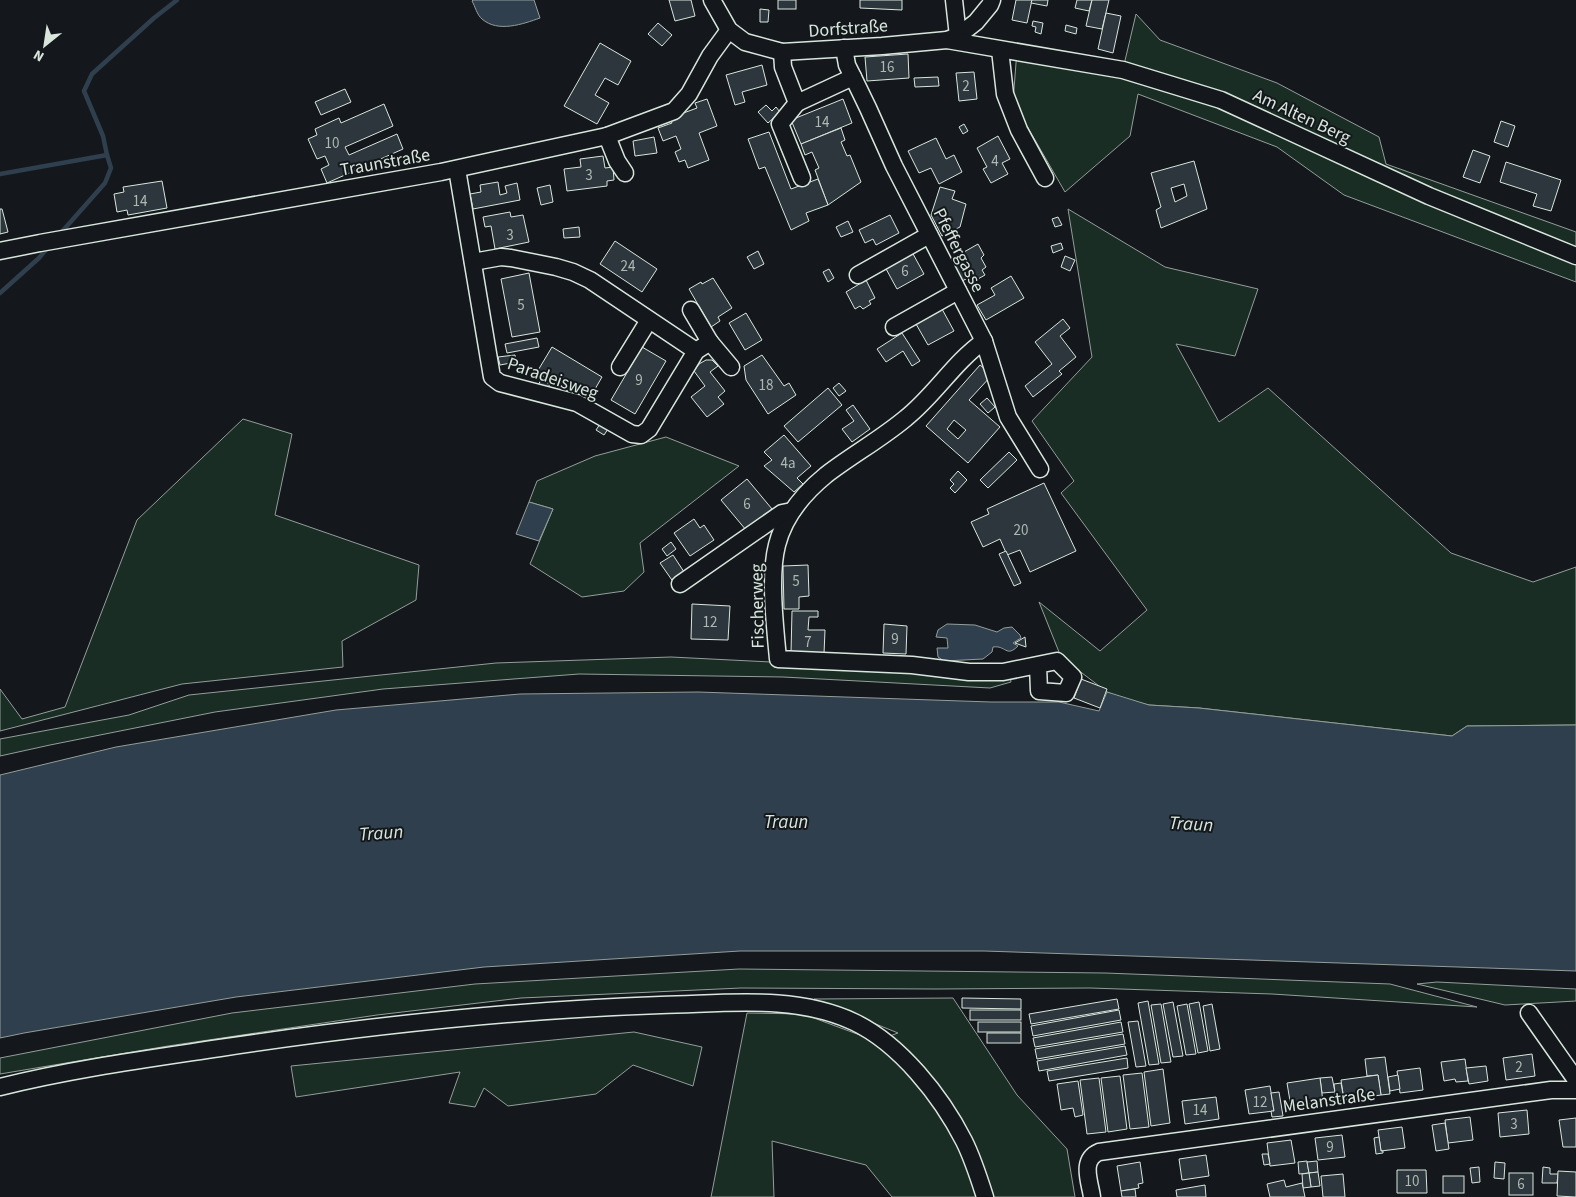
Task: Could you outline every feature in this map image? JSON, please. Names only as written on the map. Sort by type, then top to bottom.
[{"type":"street","name":"Dorfstraße","points":[[712,0],[729,30],[745,42],[782,52],[952,38]]},
{"type":"street","points":[[952,38],[954,0]]},
{"type":"street","points":[[952,38],[976,22],[992,0]]},
{"type":"street","name":"Traunstraße","points":[[0,252],[40,243],[457,169],[607,136],[674,111],[689,94],[710,56],[729,30]]},
{"type":"street","name":"Am Alten Berg","points":[[952,38],[1000,50],[1123,70],[1221,100],[1429,196],[1576,256]]},
{"type":"street","name":"Pfeffergasse","points":[[844,48],[847,65],[852,77],[929,235],[984,341],[1008,417],[1040,469]]},
{"type":"street","points":[[1000,50],[1005,94],[1020,130],[1044,178]]},
{"type":"street","points":[[782,52],[783,67],[797,103]]},
{"type":"street","points":[[802,178],[780,124],[797,103],[852,77]]},
{"type":"street","points":[[607,136],[617,161],[625,173]]},
{"type":"street","name":"Paradeisweg","points":[[457,169],[492,377],[500,383],[577,403],[632,434],[641,436],[649,429],[696,351],[710,342]]},
{"type":"street","points":[[858,275],[929,235]]},
{"type":"street","points":[[473,262],[511,258],[564,269],[590,280],[696,351]]},
{"type":"street","points":[[894,326],[958,291]]},
{"type":"street","points":[[691,310],[710,342],[731,367]]},
{"type":"street","points":[[620,367],[649,320]]},
{"type":"street","name":"Fischerweg","points":[[984,341],[969,353],[916,410],[901,423],[826,475],[811,488],[792,511],[776,546],[774,564],[778,659],[912,665],[969,672],[1003,672],[1038,665]]},
{"type":"street","name":"Fischerweg","points":[[680,584],[782,513],[792,511]]},
{"type":"street","points":[[0,1087],[121,1063],[318,1033],[513,1014],[609,1007],[763,1002],[795,1004],[840,1016],[854,1022],[884,1040],[903,1058],[937,1098],[952,1120],[964,1141],[985,1197]]},
{"type":"street","points":[[1529,1013],[1576,1080]]},
{"type":"street","name":"Melanstraße","points":[[1092,1197],[1087,1168],[1090,1158],[1098,1152],[1551,1090],[1576,1090]]},
{"type":"green space","points":[[1136,14],[1160,40],[1277,83],[1379,137],[1386,164],[1576,232],[1576,282],[1344,195],[1277,147],[1138,94],[1130,136],[1065,192],[1013,102],[1017,50],[1123,69]]},
{"type":"green space","points":[[1068,209],[1165,267],[1258,289],[1235,356],[1176,344],[1219,422],[1268,388],[1451,553],[1533,582],[1576,567],[1576,725],[1467,726],[1452,736],[1199,708],[1149,705],[1107,692],[1061,657],[1039,602],[1100,651],[1147,610],[1061,493],[1074,481],[1032,421],[1092,357]]},
{"type":"green space","points":[[243,419],[292,434],[275,515],[419,565],[416,600],[342,641],[343,667],[182,684],[0,731],[0,689],[22,719],[65,707],[137,520]]},
{"type":"green space","points":[[666,437],[739,466],[640,543],[644,572],[624,591],[582,597],[530,564],[553,509],[529,502],[537,481],[595,456]]},
{"type":"green space","points":[[671,657],[1010,674],[1011,682],[990,688],[783,677],[579,674],[383,689],[215,712],[0,756],[0,739],[129,715],[189,695],[496,663]]},
{"type":"green space","points":[[739,969],[1105,973],[1390,984],[1477,1007],[1272,994],[1090,988],[741,988],[521,998],[377,1015],[168,1046],[0,1074],[0,1058],[232,1013],[475,984]]},
{"type":"green space","points":[[1437,982],[1576,989],[1576,1001],[1505,1005],[1417,984]]},
{"type":"green space","points":[[953,998],[1017,1095],[1067,1149],[1075,1197],[892,1197],[866,1165],[772,1141],[774,1197],[711,1197],[747,1013],[803,1014],[876,1041],[898,1033],[814,999]]},
{"type":"green space","points":[[634,1032],[702,1047],[693,1086],[633,1065],[596,1094],[508,1106],[484,1088],[475,1107],[449,1103],[460,1072],[296,1097],[291,1066]]},
{"type":"water","points":[[473,0],[534,0],[540,18],[511,26],[495,26],[480,17]]},
{"type":"water","points":[[529,502],[553,509],[539,541],[516,534]]},
{"type":"water","points":[[947,624],[975,625],[997,632],[1004,628],[1012,627],[1021,638],[1013,643],[1018,646],[1011,651],[993,647],[992,652],[983,659],[944,661],[938,657],[937,648],[948,648],[947,638],[936,637],[938,630]]},
{"type":"water","name":"Traun","points":[[698,692],[991,702],[1059,702],[1099,711],[1107,692],[1149,705],[1199,708],[1452,736],[1467,726],[1576,725],[1576,971],[984,951],[740,951],[484,967],[236,997],[0,1038],[0,775],[116,747],[336,710],[520,694]]},
{"type":"building","points":[[669,0],[691,0],[695,16],[675,21]]},
{"type":"building","points":[[778,0],[796,0],[796,9],[778,9]]},
{"type":"building","points":[[860,0],[902,0],[902,10],[860,8]]},
{"type":"building","points":[[1016,0],[1032,0],[1027,23],[1012,20]]},
{"type":"building","points":[[1032,0],[1048,0],[1047,6],[1031,3]]},
{"type":"building","points":[[1077,0],[1092,0],[1089,11],[1075,8]]},
{"type":"building","points":[[1092,0],[1109,0],[1102,29],[1086,26]]},
{"type":"building","points":[[760,9],[769,10],[768,22],[760,22]]},
{"type":"building","points":[[1106,13],[1121,16],[1113,53],[1098,49]]},
{"type":"building","points":[[1033,21],[1043,23],[1041,34],[1035,32],[1036,27],[1032,26]]},
{"type":"building","points":[[658,23],[672,35],[662,46],[648,34]]},
{"type":"building","points":[[1066,25],[1077,28],[1076,34],[1065,31]]},
{"type":"building","points":[[600,43],[631,61],[618,85],[605,78],[595,95],[609,103],[597,124],[564,106]]},
{"type":"building","points":[[908,54],[909,78],[867,81],[865,57]]},
{"type":"building","points":[[762,65],[767,85],[742,92],[745,102],[735,105],[726,75]]},
{"type":"building","points":[[974,72],[977,99],[959,101],[956,73]]},
{"type":"building","points":[[938,77],[939,86],[915,87],[914,78]]},
{"type":"building","points":[[345,89],[351,102],[321,115],[315,102]]},
{"type":"building","points":[[707,99],[717,126],[699,133],[709,160],[688,168],[685,160],[679,162],[675,152],[681,149],[676,136],[663,141],[658,128],[672,123],[670,118],[697,108],[695,103]]},
{"type":"building","points":[[843,99],[852,123],[801,144],[791,120]]},
{"type":"building","points":[[384,104],[393,126],[345,147],[349,155],[397,134],[403,149],[327,183],[321,169],[329,165],[325,156],[317,159],[308,139],[317,135],[315,129],[339,118],[341,123]]},
{"type":"building","points":[[766,105],[772,111],[776,107],[780,112],[768,123],[758,112]]},
{"type":"building","points":[[1501,121],[1515,126],[1508,147],[1494,142]]},
{"type":"building","points":[[964,124],[968,131],[963,134],[959,127]]},
{"type":"building","points":[[841,128],[845,140],[841,142],[847,156],[850,155],[861,182],[828,205],[815,170],[819,168],[812,152],[805,155],[801,144]]},
{"type":"building","points":[[769,132],[791,189],[818,179],[828,205],[806,213],[809,221],[791,230],[765,167],[759,169],[748,139]]},
{"type":"building","points":[[998,136],[1010,159],[1002,163],[1008,174],[991,183],[983,169],[987,167],[977,148]]},
{"type":"building","points":[[654,137],[657,153],[635,156],[633,141]]},
{"type":"building","points":[[936,138],[946,159],[954,155],[962,172],[939,184],[931,168],[919,173],[908,151]]},
{"type":"building","points":[[1473,150],[1490,156],[1480,183],[1463,177]]},
{"type":"building","points":[[603,156],[605,168],[613,167],[614,180],[607,181],[607,186],[567,191],[564,169],[581,167],[580,159]]},
{"type":"building","points":[[1194,161],[1207,209],[1161,228],[1156,210],[1161,207],[1151,173]],"holes":[[[1184,184],[1187,196],[1175,202],[1171,188]]]},
{"type":"building","points":[[1506,162],[1561,180],[1551,211],[1533,206],[1537,194],[1500,182]]},
{"type":"building","points":[[162,181],[167,208],[128,215],[127,210],[117,212],[114,194],[124,192],[123,187]]},
{"type":"building","points":[[498,182],[500,195],[507,193],[505,186],[517,183],[520,200],[473,209],[470,194],[481,192],[480,185]]},
{"type":"building","points":[[550,185],[553,202],[541,205],[537,188]]},
{"type":"building","points":[[940,187],[955,191],[952,199],[966,204],[960,227],[942,236],[931,215]]},
{"type":"building","points":[[0,209],[2,209],[8,232],[0,234]]},
{"type":"building","points":[[510,212],[511,217],[523,215],[529,242],[495,249],[491,226],[485,227],[483,217]]},
{"type":"building","points":[[890,215],[899,233],[876,245],[873,239],[865,243],[859,230]]},
{"type":"building","points":[[1058,217],[1062,225],[1055,227],[1052,219]]},
{"type":"building","points":[[848,221],[853,232],[841,237],[836,227]]},
{"type":"building","points":[[579,227],[580,237],[564,238],[563,229]]},
{"type":"building","points":[[615,241],[657,269],[642,292],[600,264]]},
{"type":"building","points":[[1061,243],[1063,249],[1053,253],[1051,246]]},
{"type":"building","points":[[978,244],[984,255],[981,258],[986,267],[982,270],[985,275],[971,283],[968,278],[962,281],[950,260]]},
{"type":"building","points":[[758,251],[764,264],[754,269],[747,257]]},
{"type":"building","points":[[912,252],[924,274],[897,289],[885,267]]},
{"type":"building","points":[[1065,256],[1075,260],[1070,271],[1061,267]]},
{"type":"building","points":[[829,269],[834,278],[828,282],[823,272]]},
{"type":"building","points":[[529,273],[540,332],[512,337],[501,279]]},
{"type":"building","points":[[1011,276],[1024,298],[986,320],[977,305],[995,295],[991,288]]},
{"type":"building","points":[[713,278],[732,308],[718,317],[720,321],[711,327],[689,289]]},
{"type":"building","points":[[866,280],[875,298],[869,301],[871,304],[863,309],[860,306],[855,309],[846,292]]},
{"type":"building","points":[[942,309],[954,331],[928,345],[916,324]]},
{"type":"building","points":[[746,313],[762,340],[745,350],[729,323]]},
{"type":"building","points":[[1063,319],[1070,328],[1060,336],[1076,357],[1059,371],[1062,374],[1033,397],[1025,386],[1052,364],[1035,342]]},
{"type":"building","points":[[902,333],[920,361],[912,366],[903,351],[886,362],[877,349]]},
{"type":"building","points":[[537,338],[539,347],[507,353],[505,344]]},
{"type":"building","points":[[552,347],[602,377],[587,403],[537,372]]},
{"type":"building","points":[[642,347],[666,361],[635,414],[611,400]]},
{"type":"building","points":[[515,355],[516,362],[500,365],[498,357]]},
{"type":"building","points":[[762,355],[784,386],[789,383],[796,395],[768,414],[746,380],[744,366]]},
{"type":"building","points":[[706,360],[712,360],[718,366],[710,372],[725,391],[718,397],[724,404],[707,417],[691,397],[705,386],[694,371],[699,364]]},
{"type":"building","points":[[980,365],[992,375],[969,400],[1000,427],[968,463],[926,426]],"holes":[[[954,420],[966,430],[958,439],[947,429]]]},
{"type":"building","points":[[541,380],[550,384],[547,389],[538,385]]},
{"type":"building","points":[[839,383],[846,391],[839,396],[833,388]]},
{"type":"building","points":[[828,388],[842,405],[798,442],[784,426]]},
{"type":"building","points":[[987,398],[995,407],[988,413],[980,404]]},
{"type":"building","points":[[853,405],[870,429],[852,442],[842,429],[854,421],[846,410]]},
{"type":"building","points":[[600,424],[608,429],[604,435],[596,430]]},
{"type":"building","points":[[784,435],[811,466],[797,478],[803,484],[794,492],[764,466],[772,460],[764,452]]},
{"type":"building","points":[[1009,452],[1017,460],[988,488],[980,480]]},
{"type":"building","points":[[958,471],[967,480],[955,493],[950,488],[954,484],[950,480]]},
{"type":"building","points":[[747,479],[772,509],[746,530],[721,500]]},
{"type":"building","points":[[1044,483],[1076,551],[1030,572],[1020,550],[1007,555],[1000,539],[983,547],[971,522],[989,514],[987,509]]},
{"type":"building","points":[[694,519],[700,528],[704,525],[714,540],[690,556],[674,533]]},
{"type":"building","points":[[671,542],[676,549],[667,556],[662,549]]},
{"type":"building","points":[[1006,551],[1021,583],[1014,586],[999,554]]},
{"type":"building","points":[[673,555],[686,575],[674,583],[660,563]]},
{"type":"building","points":[[808,565],[809,596],[799,597],[799,609],[784,609],[783,566]]},
{"type":"building","points":[[692,604],[730,606],[728,640],[691,639]]},
{"type":"building","points":[[792,611],[818,611],[818,617],[809,617],[808,630],[825,630],[824,654],[791,653]]},
{"type":"building","points":[[884,624],[907,626],[906,654],[883,653]]},
{"type":"building","points":[[1025,637],[1026,647],[1015,643]]},
{"type":"building","points":[[1081,679],[1107,689],[1100,708],[1074,698]]},
{"type":"building","points":[[962,998],[1021,999],[1021,1009],[962,1008]]},
{"type":"building","points":[[1117,999],[1119,1009],[1031,1024],[1029,1014]]},
{"type":"building","points":[[1148,1001],[1159,1064],[1149,1065],[1138,1003]]},
{"type":"building","points":[[1173,1002],[1183,1056],[1173,1057],[1163,1004]]},
{"type":"building","points":[[1199,1002],[1208,1051],[1198,1053],[1189,1004]]},
{"type":"building","points":[[1161,1004],[1171,1062],[1161,1063],[1151,1005]]},
{"type":"building","points":[[1187,1004],[1196,1054],[1186,1055],[1177,1006]]},
{"type":"building","points":[[1212,1004],[1220,1049],[1210,1051],[1203,1006]]},
{"type":"building","points":[[970,1010],[1021,1010],[1021,1020],[970,1020]]},
{"type":"building","points":[[1119,1010],[1121,1020],[1033,1036],[1031,1026]]},
{"type":"building","points":[[1138,1021],[1146,1066],[1136,1067],[1128,1022]]},
{"type":"building","points":[[978,1022],[1021,1022],[1021,1032],[978,1032]]},
{"type":"building","points":[[1121,1022],[1123,1032],[1035,1047],[1033,1038]]},
{"type":"building","points":[[987,1033],[1021,1033],[1021,1043],[987,1043]]},
{"type":"building","points":[[1123,1034],[1125,1044],[1037,1059],[1035,1049]]},
{"type":"building","points":[[1125,1046],[1127,1055],[1039,1071],[1037,1061]]},
{"type":"building","points":[[1532,1054],[1535,1076],[1506,1080],[1503,1058]]},
{"type":"building","points":[[1385,1057],[1390,1094],[1381,1095],[1378,1075],[1367,1076],[1365,1059]]},
{"type":"building","points":[[1127,1058],[1128,1068],[1049,1081],[1047,1071]]},
{"type":"building","points":[[1465,1059],[1468,1081],[1456,1082],[1455,1079],[1444,1081],[1441,1062]]},
{"type":"building","points":[[1486,1066],[1488,1081],[1469,1084],[1466,1068]]},
{"type":"building","points":[[1420,1068],[1423,1090],[1400,1093],[1397,1071]]},
{"type":"building","points":[[1163,1069],[1170,1123],[1151,1126],[1144,1072]]},
{"type":"building","points":[[1142,1073],[1149,1127],[1130,1129],[1123,1075]]},
{"type":"building","points":[[1378,1075],[1381,1095],[1344,1100],[1341,1080]]},
{"type":"building","points":[[1398,1075],[1400,1089],[1390,1091],[1388,1077]]},
{"type":"building","points":[[1120,1076],[1127,1129],[1108,1132],[1101,1078]]},
{"type":"building","points":[[1332,1077],[1335,1092],[1322,1093],[1320,1078]]},
{"type":"building","points":[[1099,1078],[1106,1132],[1087,1134],[1080,1080]]},
{"type":"building","points":[[1320,1078],[1323,1102],[1291,1107],[1287,1083]]},
{"type":"building","points":[[1078,1081],[1083,1115],[1075,1117],[1073,1108],[1061,1110],[1057,1084]]},
{"type":"building","points":[[1341,1083],[1344,1100],[1336,1102],[1334,1084]]},
{"type":"building","points":[[1270,1086],[1274,1111],[1249,1114],[1245,1090]]},
{"type":"building","points":[[1279,1092],[1283,1116],[1272,1117],[1271,1111],[1274,1111],[1271,1093]]},
{"type":"building","points":[[1216,1097],[1219,1119],[1185,1124],[1182,1101]]},
{"type":"building","points":[[1527,1110],[1529,1134],[1500,1137],[1498,1113]]},
{"type":"building","points":[[1470,1117],[1473,1140],[1448,1143],[1445,1120]]},
{"type":"building","points":[[1576,1118],[1576,1147],[1563,1147],[1559,1120]]},
{"type":"building","points":[[1445,1123],[1449,1149],[1436,1151],[1432,1125]]},
{"type":"building","points":[[1402,1127],[1405,1148],[1381,1151],[1378,1130]]},
{"type":"building","points":[[1342,1135],[1345,1157],[1318,1160],[1315,1138]]},
{"type":"building","points":[[1379,1137],[1383,1153],[1376,1154],[1374,1138]]},
{"type":"building","points":[[1291,1140],[1295,1163],[1270,1166],[1267,1143]]},
{"type":"building","points":[[1262,1154],[1268,1154],[1270,1164],[1264,1165]]},
{"type":"building","points":[[1206,1155],[1209,1176],[1182,1180],[1179,1159]]},
{"type":"building","points":[[1307,1161],[1309,1173],[1299,1174],[1298,1162]]},
{"type":"building","points":[[1317,1161],[1318,1172],[1309,1173],[1307,1162]]},
{"type":"building","points":[[1140,1162],[1143,1183],[1138,1184],[1139,1188],[1121,1191],[1117,1166]]},
{"type":"building","points":[[1495,1162],[1505,1163],[1504,1179],[1494,1178]]},
{"type":"building","points":[[1479,1167],[1480,1182],[1472,1183],[1470,1168]]},
{"type":"building","points":[[1543,1167],[1550,1168],[1550,1174],[1558,1174],[1557,1183],[1542,1183]]},
{"type":"building","points":[[1397,1170],[1426,1170],[1427,1193],[1397,1193]]},
{"type":"building","points":[[1558,1171],[1576,1172],[1576,1197],[1557,1196]]},
{"type":"building","points":[[1318,1172],[1320,1186],[1311,1187],[1309,1173]]},
{"type":"building","points":[[1309,1173],[1311,1187],[1303,1188],[1302,1174]]},
{"type":"building","points":[[1509,1173],[1533,1173],[1533,1195],[1509,1195]]},
{"type":"building","points":[[1343,1174],[1345,1197],[1323,1197],[1321,1176]]},
{"type":"building","points":[[1443,1176],[1464,1176],[1464,1193],[1443,1193]]},
{"type":"building","points":[[1284,1180],[1286,1187],[1302,1183],[1305,1197],[1270,1197],[1267,1184]]},
{"type":"building","points":[[1205,1185],[1206,1197],[1177,1197],[1176,1190]]},
{"type":"building","points":[[1135,1189],[1136,1197],[1122,1197],[1121,1191]]},
{"type":"waterway","points":[[0,174],[107,155],[103,136],[84,91],[92,74],[154,18],[177,0]]},
{"type":"waterway","points":[[59,235],[105,183],[111,168],[107,155]]},
{"type":"waterway","points":[[0,293],[39,258],[49,246]]}]
